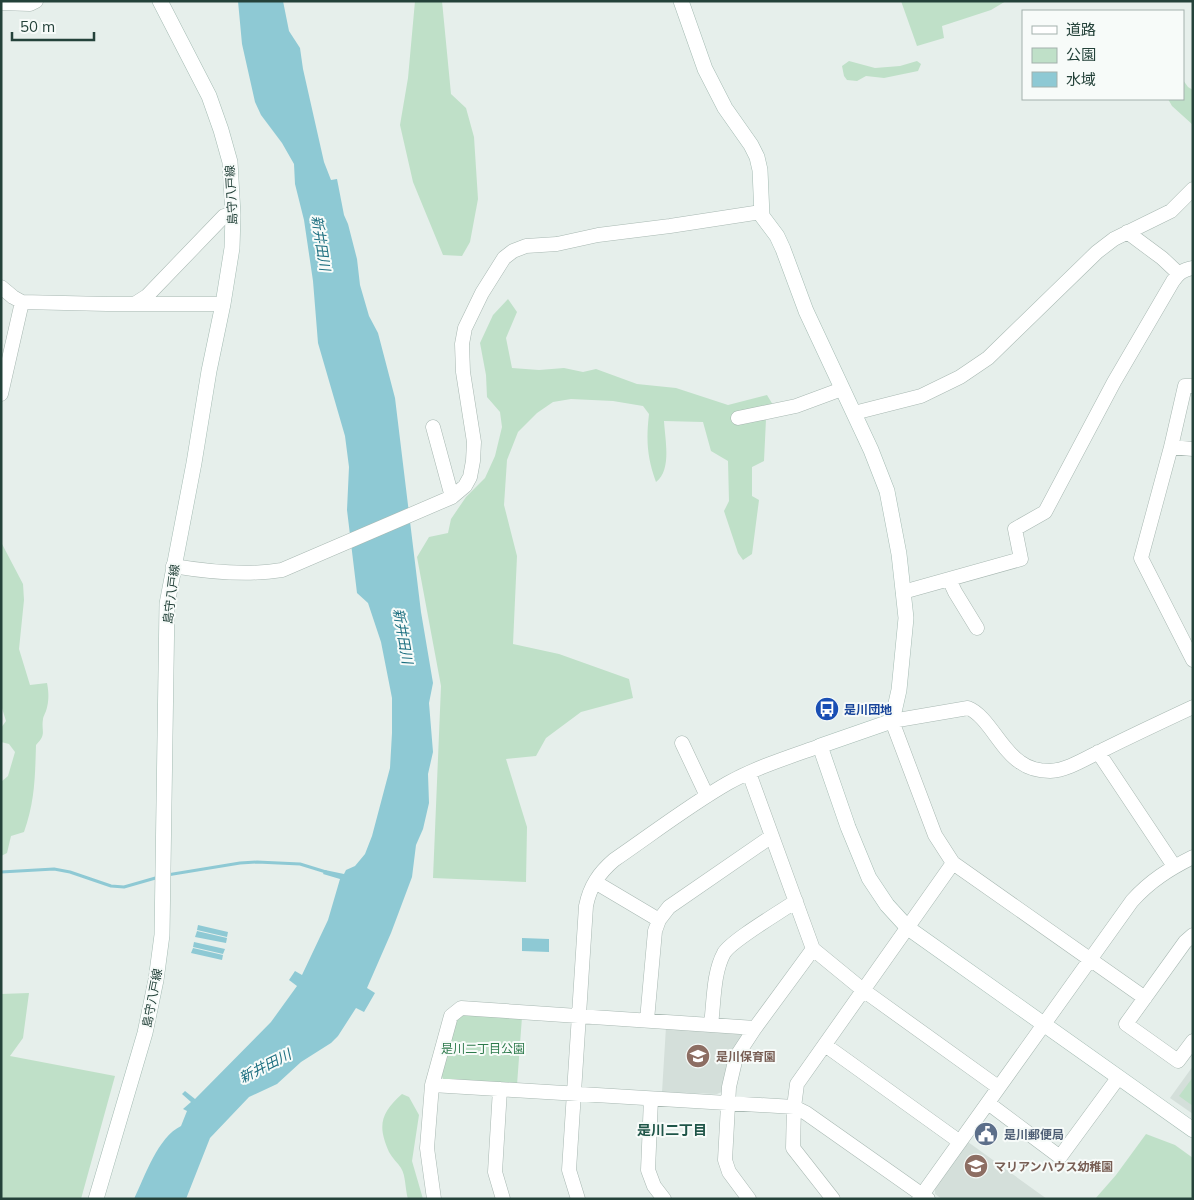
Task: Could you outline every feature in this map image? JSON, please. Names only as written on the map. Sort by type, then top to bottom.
[{"type":"street","points":[[1,3],[30,4],[36,1]]},
{"type":"street","name":"島守八戸線","points":[[96,1199],[145,1034],[156,980],[162,935],[167,604],[232,248],[233,215],[230,162],[221,130],[210,96],[160,1]]},
{"type":"street","points":[[681,1],[705,69],[726,108],[752,146],[760,170],[762,216],[777,236],[783,248],[806,311],[871,450],[887,491],[900,554],[906,618],[899,690],[892,721],[935,836],[953,863],[1145,998]]},
{"type":"street","points":[[854,413],[921,396],[960,377],[988,358],[1097,252],[1114,239],[1171,211],[1193,189]]},
{"type":"street","points":[[173,566],[201,571],[264,573],[282,570],[452,497],[464,486],[470,477],[474,442],[463,372],[462,344],[465,328],[482,293],[504,258],[513,250],[526,246],[557,244],[598,234],[670,226],[761,212]]},
{"type":"street","points":[[136,303],[147,296],[224,216],[233,215]]},
{"type":"street","points":[[1127,232],[1162,258],[1178,273]]},
{"type":"street","points":[[903,592],[1021,559],[1015,530],[1045,512],[1114,382],[1178,273],[1193,268]]},
{"type":"street","points":[[1,287],[22,302],[223,304]]},
{"type":"street","points":[[1,394],[22,302]]},
{"type":"street","points":[[1193,386],[1185,386],[1142,558],[1193,660]]},
{"type":"street","points":[[738,418],[796,406],[842,389]]},
{"type":"street","points":[[433,427],[452,497]]},
{"type":"street","points":[[1171,447],[1193,449]]},
{"type":"street","points":[[949,579],[977,628]]},
{"type":"street","points":[[578,1199],[569,1170],[586,906],[588,895],[595,882],[605,868],[614,860],[707,796],[749,773],[892,721],[968,708],[975,711],[1002,744],[1020,762],[1038,770],[1060,769],[1193,706]]},
{"type":"street","points":[[682,743],[707,796]]},
{"type":"street","points":[[820,746],[848,826],[870,878],[887,905],[908,928],[1193,1130]]},
{"type":"street","points":[[1098,752],[1174,866]]},
{"type":"street","points":[[749,773],[813,949],[863,990],[998,1087]]},
{"type":"street","points":[[647,1020],[655,931],[659,920],[669,907],[772,836]]},
{"type":"street","points":[[432,1085],[794,1107],[806,1113],[923,1197],[998,1087],[1136,896],[1151,882],[1174,866],[1193,857]]},
{"type":"street","points":[[833,1199],[793,1148],[796,1084],[953,863]]},
{"type":"street","points":[[595,882],[659,920]]},
{"type":"street","points":[[712,1025],[717,972],[725,952],[740,939],[796,901]]},
{"type":"street","points":[[1193,935],[1184,942],[1126,1024],[1178,1061],[1193,1041]]},
{"type":"street","points":[[749,1199],[729,1172],[725,1160],[729,1087],[736,1057],[813,949]]},
{"type":"street","points":[[434,1199],[426,1148],[432,1085],[451,1016],[461,1008],[755,1028]]},
{"type":"street","points":[[825,1045],[960,1142]]},
{"type":"street","points":[[988,1103],[1060,1157],[1118,1078]]},
{"type":"street","points":[[500,1089],[495,1172],[503,1199]]},
{"type":"street","points":[[651,1099],[648,1170],[654,1186],[664,1199]]},
{"type":"shaded area","name":"是川保育園","points":[[666,1027],[739,1031],[743,1037],[724,1091],[717,1094],[662,1092]]},
{"type":"shaded area","points":[[1193,1066],[1193,1114],[1170,1098]]},
{"type":"shaded area","name":"マリアンハウス幼稚園","points":[[968,1142],[1047,1199],[942,1199],[935,1194],[935,1189]]},
{"type":"green space","points":[[415,1],[442,1],[451,94],[466,108],[474,137],[478,199],[470,242],[462,256],[443,255],[413,182],[400,125],[408,78]]},
{"type":"green space","points":[[901,1],[1006,1],[991,10],[942,26],[944,38],[917,46]]},
{"type":"green space","points":[[849,61],[875,68],[900,66],[917,61],[921,64],[918,71],[884,78],[866,76],[857,81],[847,80],[844,76],[842,66]]},
{"type":"green space","points":[[1184,81],[1193,90],[1193,125],[1172,106],[1169,100],[1184,100]]},
{"type":"green space","points":[[508,299],[517,312],[506,338],[512,368],[539,370],[564,368],[583,372],[596,369],[637,384],[676,388],[728,405],[767,395],[773,405],[766,419],[764,461],[752,467],[752,496],[759,500],[752,554],[743,560],[738,553],[724,511],[729,501],[728,461],[711,451],[703,422],[664,421],[666,462],[661,477],[656,482],[648,448],[649,414],[643,406],[613,401],[571,399],[553,402],[537,413],[518,432],[507,460],[504,505],[517,556],[513,644],[559,654],[629,679],[633,698],[581,712],[546,738],[536,756],[506,759],[527,827],[526,882],[433,878],[441,686],[417,557],[429,537],[448,533],[451,519],[466,497],[485,478],[495,456],[502,427],[500,412],[487,397],[486,375],[480,343],[493,315]]},
{"type":"green space","points":[[1,542],[23,584],[24,600],[19,649],[30,685],[47,683],[48,697],[43,719],[43,735],[36,745],[34,789],[28,821],[24,832],[11,836],[7,853],[1,856],[1,782],[8,776],[15,752],[9,744],[1,742],[1,728],[6,721],[1,705]]},
{"type":"green space","points":[[29,993],[23,1038],[10,1056],[115,1076],[81,1199],[1,1199],[1,994]]},
{"type":"green space","name":"是川二丁目公園","points":[[465,1013],[522,1017],[517,1085],[444,1080],[440,1074],[456,1017]]},
{"type":"green space","points":[[1193,1077],[1193,1106],[1179,1096]]},
{"type":"green space","points":[[402,1094],[409,1097],[419,1115],[412,1161],[423,1199],[408,1199],[403,1171],[389,1152],[383,1134],[382,1127],[385,1114]]},
{"type":"green space","points":[[1146,1134],[1175,1145],[1193,1158],[1193,1199],[1095,1199],[1116,1175]]},
{"type":"water","name":"新井田川","points":[[238,1],[283,1],[289,31],[300,48],[324,162],[331,180],[337,179],[344,215],[357,259],[360,285],[369,316],[378,333],[395,398],[421,612],[433,683],[429,703],[433,752],[428,774],[429,803],[423,829],[416,845],[412,877],[391,933],[367,988],[375,993],[364,1012],[356,1008],[338,1036],[331,1043],[301,1062],[277,1084],[249,1097],[210,1138],[186,1199],[134,1199],[159,1148],[173,1131],[181,1126],[187,1111],[183,1109],[191,1102],[182,1094],[185,1091],[195,1099],[271,1022],[297,986],[289,980],[295,971],[302,975],[328,920],[340,879],[323,874],[325,870],[344,874],[346,870],[355,866],[365,854],[372,836],[390,768],[392,698],[381,642],[368,603],[357,593],[347,510],[349,467],[345,436],[318,343],[313,281],[304,220],[295,184],[294,164],[282,143],[261,115],[255,102],[242,44]]},
{"type":"water","points":[[198,925],[228,932],[227,937],[197,930]]},
{"type":"water","points":[[197,931],[227,938],[226,943],[195,937]]},
{"type":"water","points":[[522,938],[549,939],[549,952],[522,951]]},
{"type":"water","points":[[194,942],[225,949],[223,954],[193,947]]},
{"type":"water","points":[[193,948],[223,955],[222,960],[191,953]]},
{"type":"waterway","points":[[167,875],[257,862],[300,864],[326,872]]},
{"type":"waterway","points":[[1,872],[54,869],[70,872],[111,886],[124,887],[159,877]]},
{"type":"place","name":"是川団地","points":[[827,709]]},
{"type":"place","name":"是川保育園","points":[[698,1056]]},
{"type":"place","name":"是川郵便局","points":[[986,1134]]},
{"type":"place","name":"マリアンハウス幼稚園","points":[[976,1166]]},
{"type":"district","name":"是川二丁目","points":[[672,1130]]}]
